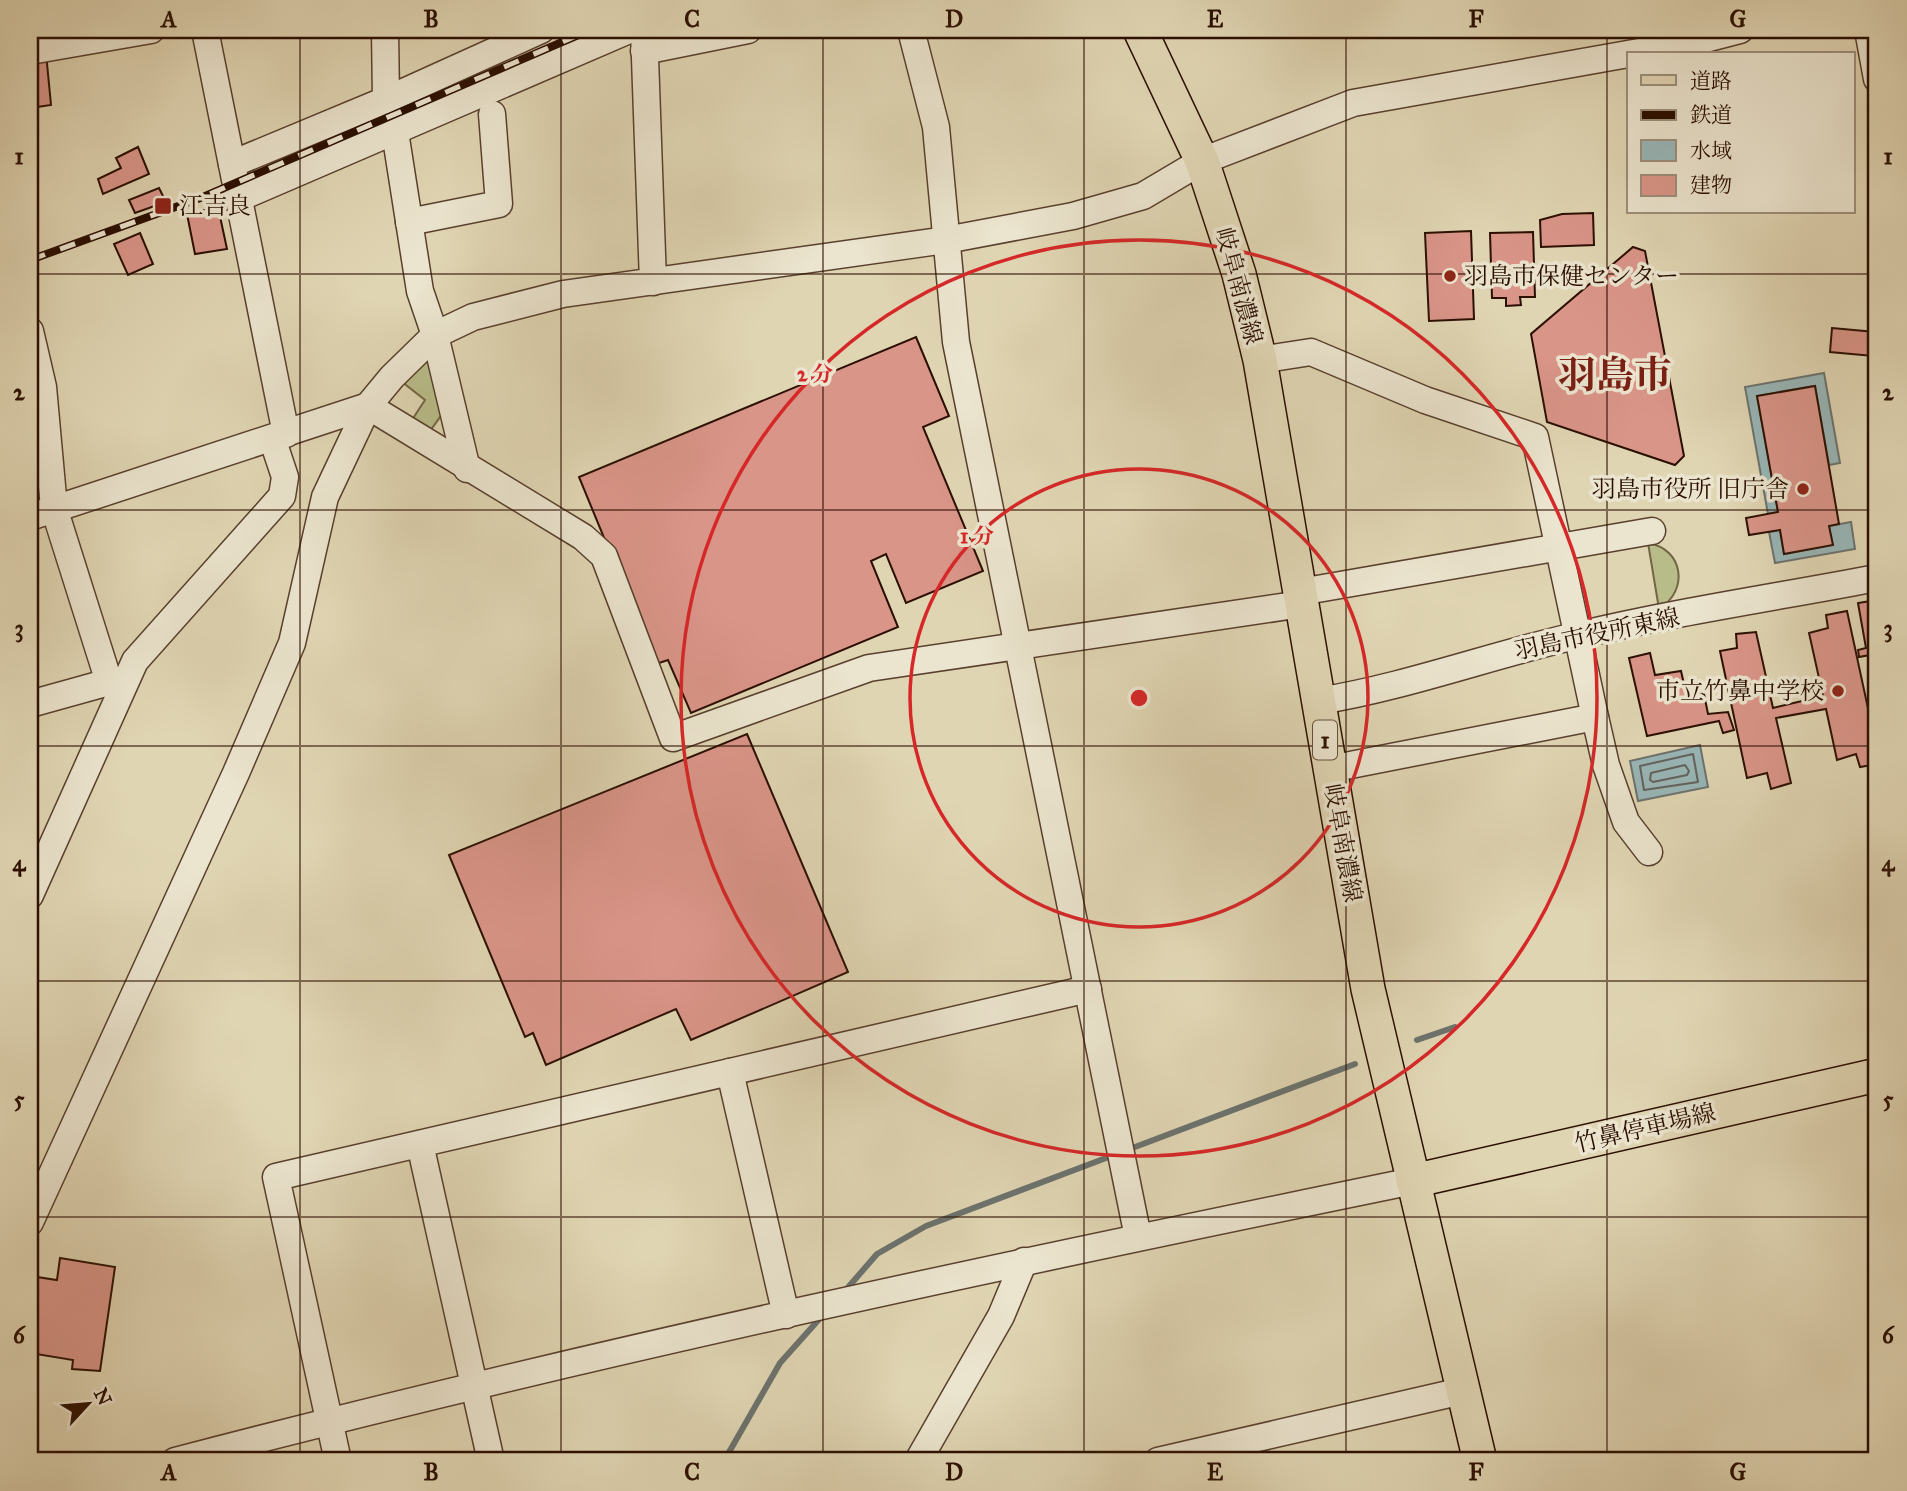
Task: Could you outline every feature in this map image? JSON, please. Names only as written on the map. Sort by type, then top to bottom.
[{"type":"main road","name":"岐阜南濃線","points":[[1140,30],[1202,161],[1239,274],[1259,360],[1368,989],[1479,1461]]},
{"type":"main road","name":"竹鼻停車場線","points":[[1413,1181],[1877,1078]]},
{"type":"street","points":[[30,51],[151,30]]},
{"type":"street","points":[[30,895],[115,685],[282,496],[285,477],[279,436],[239,198],[205,30]]},
{"type":"street","points":[[385,30],[386,100]]},
{"type":"street","points":[[232,164],[386,100],[541,30]]},
{"type":"street","points":[[239,198],[395,132],[639,37],[748,30]]},
{"type":"street","points":[[911,30],[936,127],[956,342],[1138,1237]]},
{"type":"street","points":[[30,1222],[236,773],[292,643],[325,498],[368,406],[392,377],[435,335],[473,317],[563,294],[946,240],[1073,216],[1143,196],[1202,161],[1353,103],[1689,36],[1740,30]]},
{"type":"street","points":[[1868,30],[1877,79]]},
{"type":"street","points":[[639,37],[653,282]]},
{"type":"street","points":[[409,222],[499,204],[492,114]]},
{"type":"street","points":[[395,132],[420,291],[435,335],[467,469]]},
{"type":"street","points":[[30,331],[43,387],[42,513],[115,685]]},
{"type":"street","points":[[1259,360],[1311,352],[1425,400],[1535,437],[1606,765],[1626,822],[1649,852]]},
{"type":"street","points":[[42,513],[368,406]]},
{"type":"street","points":[[368,406],[467,469],[583,537],[604,556],[673,738],[869,668],[1301,598],[1560,546],[1653,531]]},
{"type":"street","name":"羽島市役所東線","points":[[1319,701],[1373,692],[1432,672],[1577,635],[1877,578]]},
{"type":"street","points":[[30,704],[115,685]]},
{"type":"street","points":[[1330,769],[1595,717]]},
{"type":"street","points":[[338,1461],[276,1177],[1088,989]]},
{"type":"street","points":[[730,1072],[788,1314]]},
{"type":"street","points":[[420,1144],[491,1461]]},
{"type":"street","points":[[175,1461],[329,1419],[474,1384],[1024,1261],[1413,1181]]},
{"type":"street","points":[[918,1461],[1001,1316],[1024,1261]]},
{"type":"street","points":[[1158,1461],[1462,1391]]},
{"type":"green space","points":[[435,342],[450,403],[425,438],[408,426],[425,400],[397,378]]},
{"type":"green space","points":[[1648,543],[1669,553],[1678,572],[1675,592],[1659,609]]},
{"type":"water","points":[[1824,373],[1840,463],[1829,465],[1815,386],[1757,396],[1778,512],[1768,514],[1745,387]]},
{"type":"water","points":[[1851,522],[1855,549],[1775,563],[1769,532],[1780,530],[1784,554],[1832,545],[1829,526]]},
{"type":"water","points":[[1700,745],[1708,787],[1638,801],[1630,761]]},
{"type":"building","points":[[46,53],[51,105],[30,108],[30,56]]},
{"type":"building","points":[[138,147],[149,174],[103,194],[98,179],[121,168],[116,158]]},
{"type":"building","points":[[159,188],[166,202],[135,213],[129,200]]},
{"type":"building","points":[[218,207],[227,249],[195,254],[187,214]]},
{"type":"building","points":[[1593,213],[1594,245],[1541,247],[1540,220],[1562,214]]},
{"type":"building","name":"羽島市保健センター","points":[[1471,231],[1474,319],[1429,321],[1425,233]]},
{"type":"building","points":[[1533,232],[1535,297],[1520,297],[1521,305],[1506,306],[1506,298],[1492,298],[1490,233]]},
{"type":"building","points":[[140,233],[153,264],[128,275],[114,244]]},
{"type":"building","points":[[1633,247],[1645,251],[1684,456],[1675,465],[1547,422],[1531,334]]},
{"type":"building","points":[[1832,328],[1875,332],[1873,356],[1830,352]]},
{"type":"building","points":[[916,337],[949,416],[923,427],[983,571],[906,603],[886,554],[871,561],[898,627],[691,713],[668,660],[656,664],[579,477]]},
{"type":"building","name":"羽島市役所 旧庁舎","points":[[1815,386],[1839,524],[1829,526],[1833,545],[1784,554],[1780,530],[1749,535],[1746,518],[1778,512],[1757,396]]},
{"type":"building","points":[[1877,600],[1877,670],[1873,670],[1870,655],[1859,657],[1858,650],[1866,648],[1858,603]]},
{"type":"building","points":[[1847,611],[1877,750],[1877,764],[1860,767],[1856,754],[1837,760],[1826,709],[1776,718],[1791,783],[1771,789],[1767,773],[1747,778],[1720,651],[1737,648],[1736,634],[1756,632],[1773,708],[1823,696],[1809,633],[1828,628],[1826,615]]},
{"type":"building","points":[[1650,653],[1655,675],[1681,671],[1687,697],[1704,694],[1708,714],[1728,712],[1734,730],[1723,733],[1719,721],[1647,736],[1629,658]]},
{"type":"building","points":[[747,734],[848,972],[691,1040],[676,1009],[546,1065],[533,1033],[525,1037],[449,855]]},
{"type":"building","points":[[60,1258],[115,1267],[100,1371],[72,1369],[73,1360],[30,1353],[30,1276],[57,1280]]},
{"type":"waterway","points":[[1417,1040],[1455,1027]]},
{"type":"waterway","points":[[1127,1150],[1355,1064]]},
{"type":"waterway","points":[[844,1292],[877,1254],[926,1226],[1114,1155]]},
{"type":"waterway","points":[[724,1461],[780,1363],[822,1316]]},
{"type":"railway","points":[[30,260],[203,197],[590,30]]},
{"type":"place","name":"江吉良","points":[[163,206]]},
{"type":"place","name":"羽島市保健センター","points":[[1450,276]]},
{"type":"place","name":"羽島市役所 旧庁舎","points":[[1803,489]]},
{"type":"place","name":"市立竹鼻中学校","points":[[1838,691]]},
{"type":"district","name":"羽島市","points":[[1615,375]]}]
